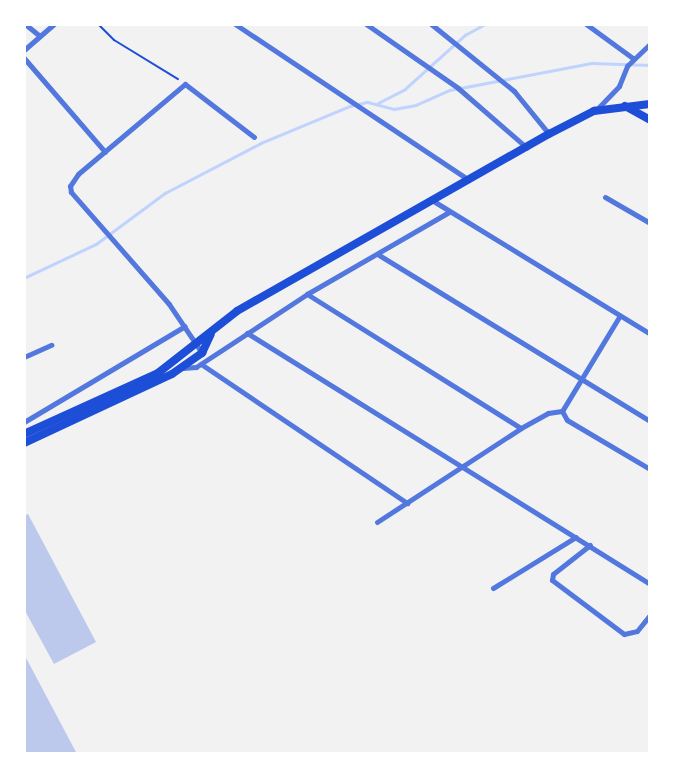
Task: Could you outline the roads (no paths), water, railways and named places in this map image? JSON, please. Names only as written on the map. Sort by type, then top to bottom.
[{"type":"main road","points":[[24,434],[170,365],[237,311],[435,202],[550,134],[594,111],[649,104]]},
{"type":"main road","points":[[625,106],[649,120]]},
{"type":"main road","points":[[24,443],[182,368],[202,353],[212,332]]},
{"type":"street","points":[[25,24],[40,36]]},
{"type":"street","points":[[24,50],[54,24]]},
{"type":"street","points":[[235,24],[471,181]]},
{"type":"street","points":[[366,24],[458,88],[527,148]]},
{"type":"street","points":[[431,24],[514,92],[550,134]]},
{"type":"street","points":[[586,24],[633,60]]},
{"type":"street","points":[[594,111],[619,86],[627,66],[649,44]]},
{"type":"street","points":[[24,58],[105,152]]},
{"type":"street","points":[[202,353],[186,326],[146,275],[71,192],[70,186],[78,174],[185,84],[254,137]]},
{"type":"street","points":[[605,198],[647,222],[649,214]]},
{"type":"street","points":[[435,202],[649,334]]},
{"type":"street","points":[[170,365],[182,368],[201,364],[307,294],[379,255],[449,212]]},
{"type":"street","points":[[379,255],[649,421]]},
{"type":"street","points":[[307,294],[521,428]]},
{"type":"street","points":[[562,411],[580,377],[619,317]]},
{"type":"street","points":[[24,422],[186,326]]},
{"type":"street","points":[[247,333],[649,584]]},
{"type":"street","points":[[24,357],[51,345]]},
{"type":"street","points":[[201,364],[407,503]]},
{"type":"street","points":[[377,523],[521,428],[548,413],[562,411]]},
{"type":"street","points":[[562,411],[567,420],[649,469]]},
{"type":"street","points":[[493,588],[576,537]]},
{"type":"street","points":[[590,545],[553,574],[552,580],[624,634],[637,631],[649,615]]},
{"type":"waterway","points":[[378,103],[405,89],[465,35],[485,24]]},
{"type":"waterway","points":[[24,278],[96,244],[165,193],[261,143],[350,106],[368,102],[394,109],[416,105],[450,90],[592,63],[650,65]]}]
